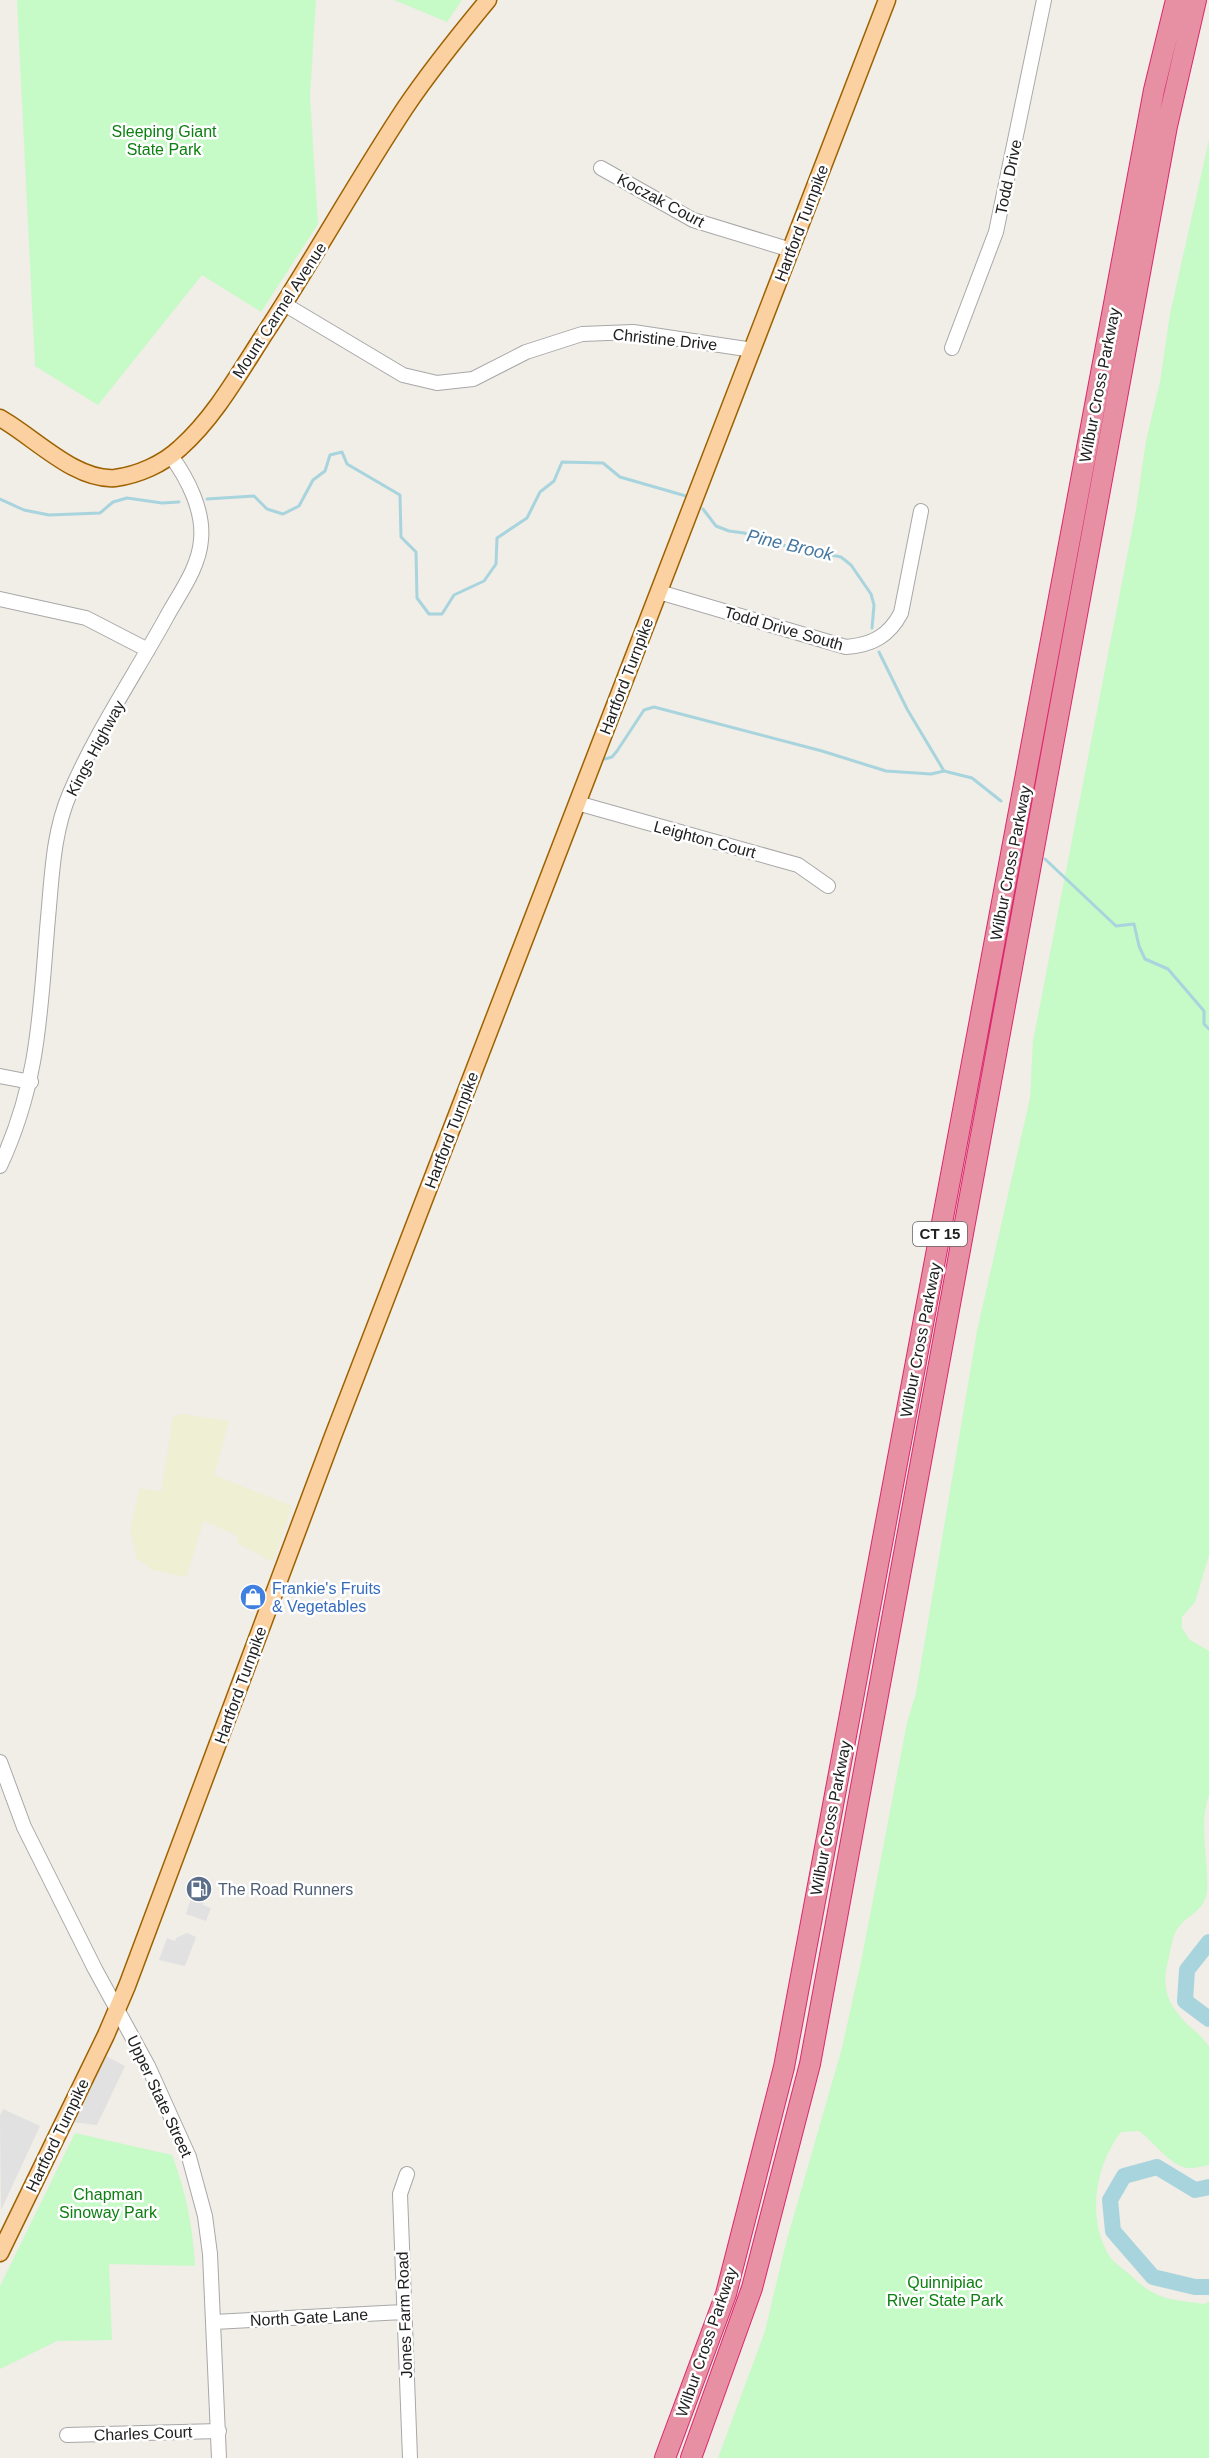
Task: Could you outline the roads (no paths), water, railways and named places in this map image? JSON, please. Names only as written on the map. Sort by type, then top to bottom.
[{"type":"highway","name":"Wilbur Cross Parkway","points":[[664,2458],[726,2294],[783,2067],[1154,90],[1176,0]]},
{"type":"highway","name":"Wilbur Cross Parkway","points":[[691,2458],[752,2288],[810,2064],[1167,126],[1196,0]]},
{"type":"main road","name":"Mount Carmel Avenue","points":[[0,418],[73,467],[96,476],[124,476],[171,456],[186,443],[216,407],[284,304],[406,107],[488,0]]},
{"type":"main road","name":"Hartford Turnpike","points":[[0,2253],[117,2010],[333,1436],[887,0]]},
{"type":"street","name":"Todd Drive","points":[[952,348],[996,232],[1044,0]]},
{"type":"street","name":"Koczak Court","points":[[601,168],[693,220],[791,250]]},
{"type":"street","name":"Christine Drive","points":[[284,304],[403,375],[437,383],[473,379],[526,352],[561,339],[591,333],[633,332],[753,350]]},
{"type":"street","name":"Kings Highway","points":[[0,1166],[21,1117],[31,1082],[39,1032],[52,869],[61,819],[76,780],[191,571],[201,542],[201,525],[196,505],[180,468],[171,456]]},
{"type":"street","name":"Todd Drive South","points":[[659,592],[846,647],[862,646],[884,635],[901,613],[921,511]]},
{"type":"street","points":[[0,599],[86,618],[148,650]]},
{"type":"street","name":"Leighton Court","points":[[577,803],[798,865],[828,886]]},
{"type":"street","points":[[0,1076],[31,1082]]},
{"type":"street","name":"Upper State Street","points":[[0,1762],[24,1827],[148,2066],[184,2146],[195,2178],[208,2235],[219,2458]]},
{"type":"street","name":"Jones Farm Road","points":[[407,2174],[400,2194],[410,2458]]},
{"type":"street","name":"North Gate Lane","points":[[214,2322],[403,2312]]},
{"type":"street","name":"Charles Court","points":[[68,2435],[219,2431]]},
{"type":"waterway","name":"Pine Brook","points":[[207,499],[254,496],[267,509],[283,514],[299,506],[313,480],[325,471],[330,455],[342,452],[347,464],[400,495],[401,537],[416,552],[417,598],[429,614],[442,614],[454,595],[484,581],[496,564],[497,538],[527,518],[540,492],[554,481],[562,462],[603,463],[620,477],[686,496]]},
{"type":"waterway","name":"Pine Brook","points":[[0,499],[24,510],[49,515],[100,513],[113,502],[127,498],[162,503],[179,502]]},
{"type":"waterway","name":"Pine Brook","points":[[703,509],[716,526],[729,531],[744,533],[772,543],[841,557],[851,565],[871,594],[874,605],[872,628]]},
{"type":"waterway","name":"Pine Brook","points":[[879,652],[907,709],[944,771],[972,778],[1001,801]]},
{"type":"waterway","points":[[605,759],[612,757],[617,751],[644,710],[654,707],[822,751],[886,771],[931,774],[944,771]]},
{"type":"waterway","name":"Pine Brook","points":[[1045,859],[1116,926],[1134,924],[1139,946],[1145,959],[1168,969],[1204,1011],[1204,1024],[1209,1029]]},
{"type":"waterway","points":[[1209,1942],[1187,1970],[1185,2001],[1209,2019]]},
{"type":"waterway","points":[[1209,2187],[1195,2190],[1157,2167],[1124,2176],[1110,2200],[1113,2231],[1153,2277],[1195,2287],[1209,2287]]},
{"type":"place","name":"Frankie's Fruits & Vegetables","points":[[253,1597]]},
{"type":"place","name":"The Road Runners","points":[[199,1889]]},
{"type":"park label","name":"Sleeping Giant State Park","points":[[164,140]]},
{"type":"park label","name":"Chapman Sinoway Park","points":[[108,2203]]},
{"type":"park label","name":"Quinnipiac River State Park","points":[[945,2291]]}]
